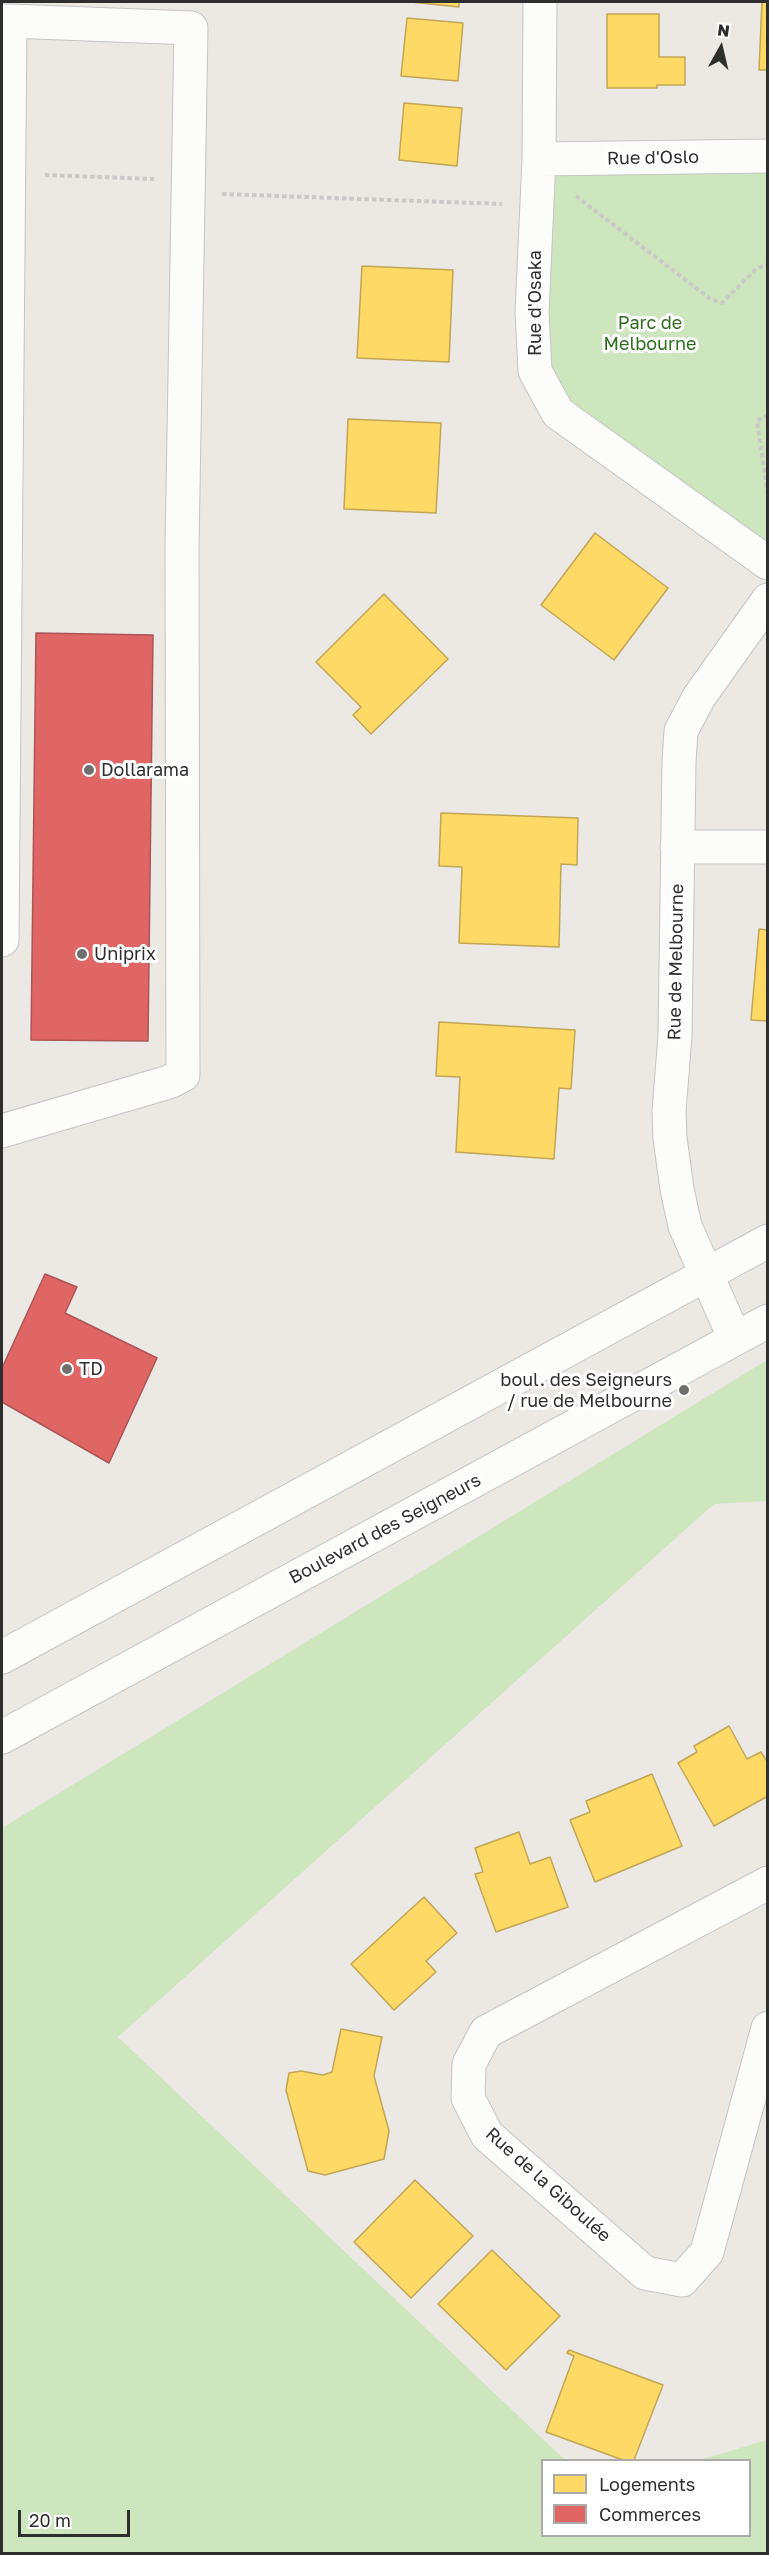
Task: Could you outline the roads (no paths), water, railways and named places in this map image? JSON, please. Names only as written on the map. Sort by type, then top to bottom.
[{"type":"street","name":"Rue d'Osaka","points":[[540,2],[538,163],[532,312],[535,371],[558,412],[768,563]]},
{"type":"street","points":[[2,940],[8,174],[6,21],[191,28],[182,548],[183,1075],[169,1082],[2,1131]]},
{"type":"street","name":"Rue d'Oslo","points":[[538,163],[768,156]]},
{"type":"street","name":"Rue de Melbourne","points":[[735,1339],[705,1276],[685,1226],[670,1138],[669,1111],[675,1036],[681,731],[699,697],[768,600]]},
{"type":"street","points":[[677,847],[768,847]]},
{"type":"street","points":[[2,1657],[768,1241]]},
{"type":"street","name":"Boulevard des Seigneurs","points":[[2,1737],[768,1321]]},
{"type":"street","name":"Rue de la Giboulée","points":[[768,1882],[486,2031],[469,2064],[468,2098],[487,2134],[645,2273],[682,2280],[707,2252],[768,2028]]},
{"type":"place","name":"Dollarama","points":[[89,770]]},
{"type":"place","name":"Uniprix","points":[[82,954]]},
{"type":"place","name":"TD","points":[[67,1369]]},
{"type":"place","name":"boul. des Seigneurs / rue de Melbourne","points":[[684,1390]]},
{"type":"park label","name":"Parc de Melbourne","points":[[650,333]]}]
